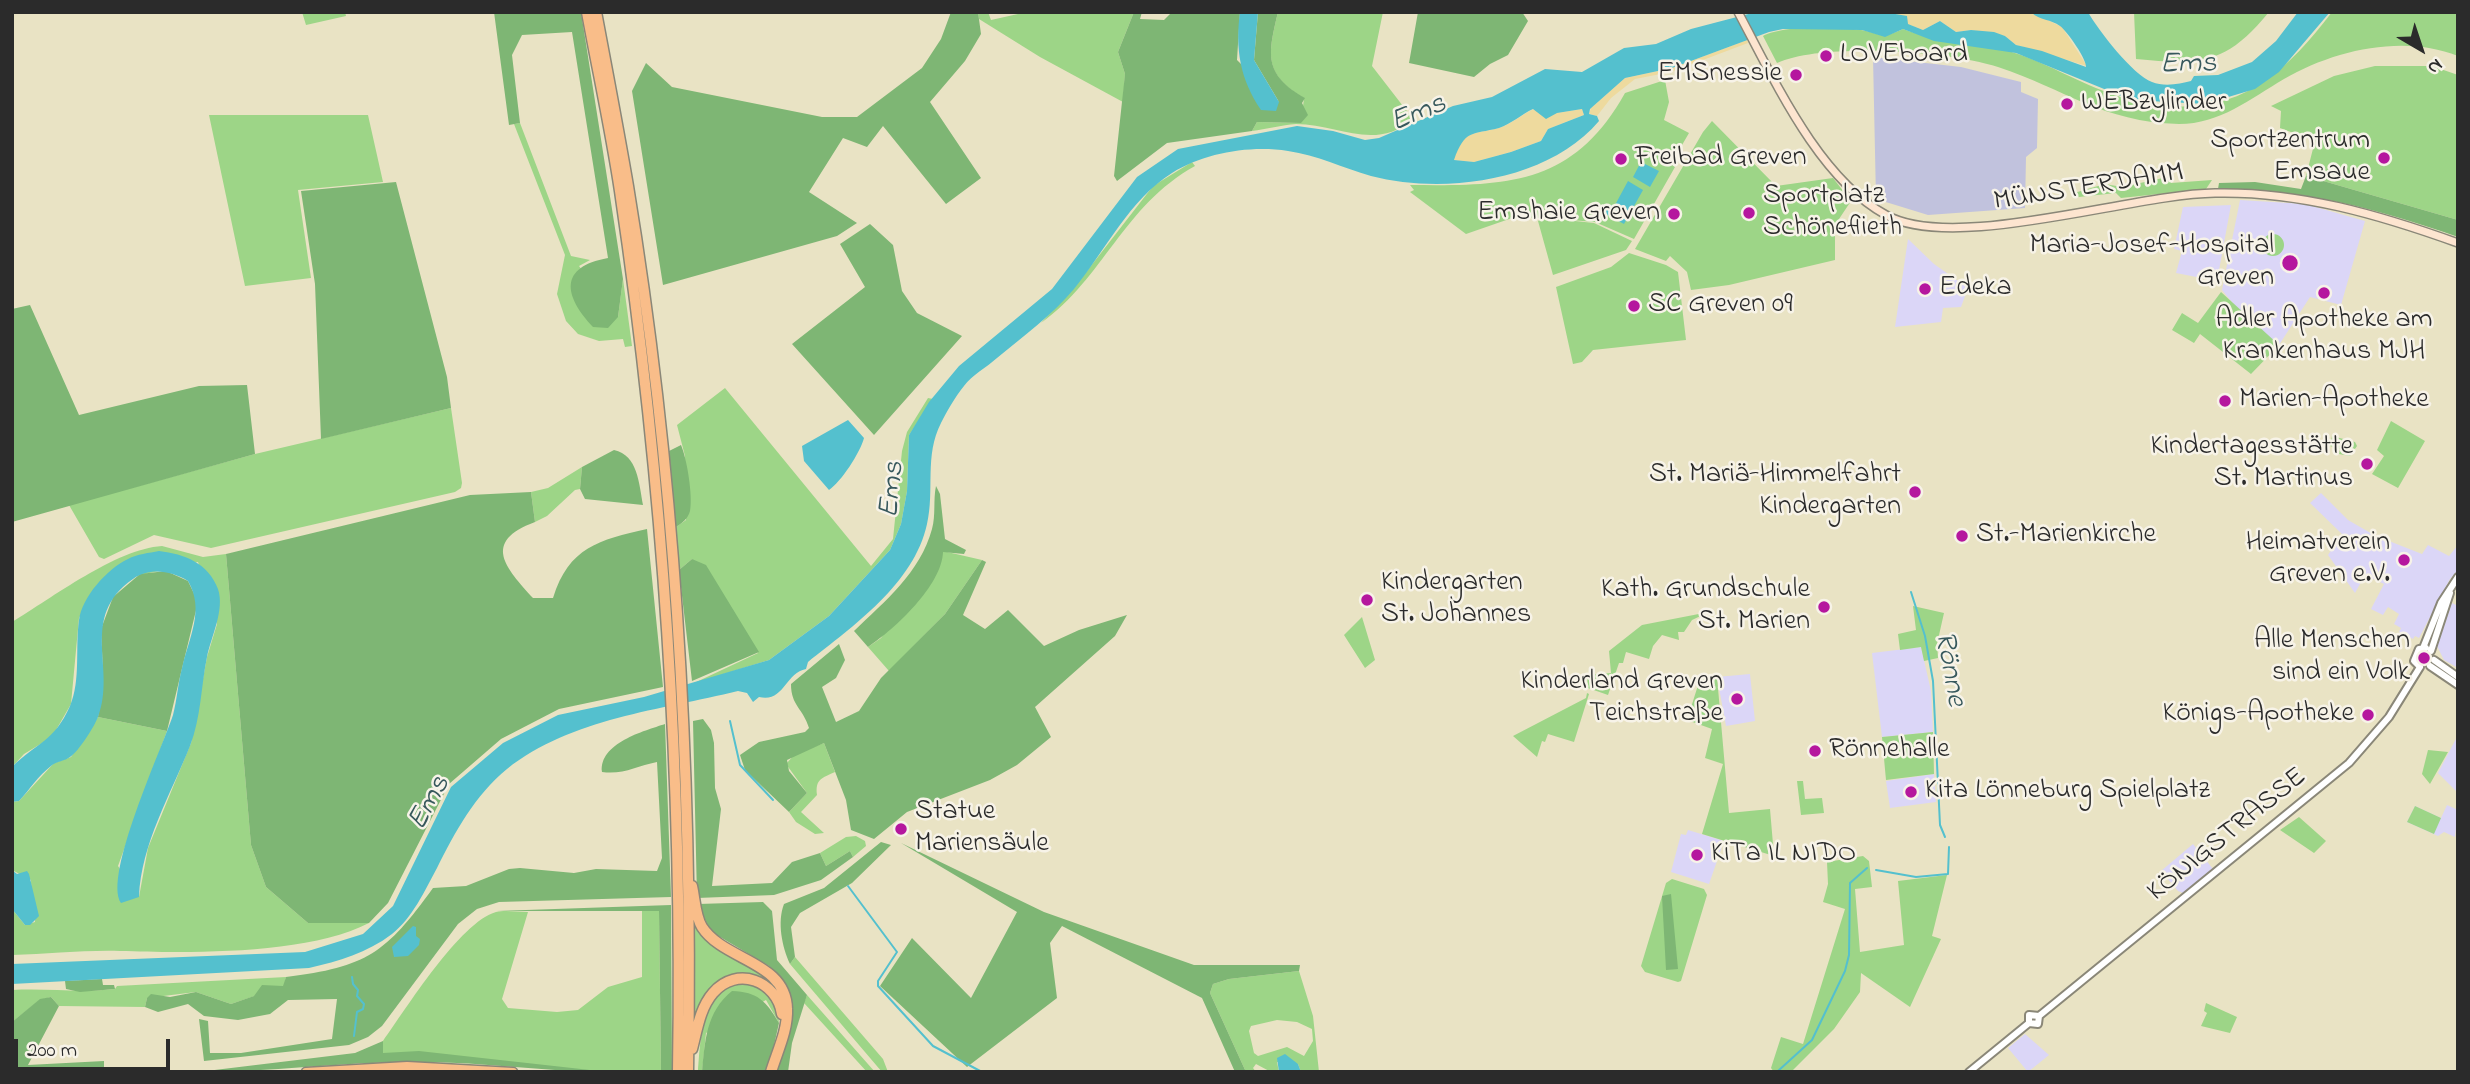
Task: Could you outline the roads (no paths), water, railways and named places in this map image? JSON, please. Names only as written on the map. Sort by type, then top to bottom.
[{"type":"highway","points":[[587,12],[642,323]]},
{"type":"highway","points":[[596,12],[628,187],[657,458],[687,854],[688,1067]]},
{"type":"highway","points":[[678,731],[678,1072]]},
{"type":"highway","points":[[687,854],[699,920],[717,943],[765,970],[778,983],[787,1006],[783,1032],[771,1072]]},
{"type":"highway","points":[[688,1067],[704,1007],[714,992],[727,982],[746,978],[766,985],[781,1006],[783,1032]]},
{"type":"main road","name":"MÜNSTERDAMM","points":[[1738,12],[1801,125],[1827,161],[1869,204],[1896,220],[1931,228],[1980,227],[2162,198],[2241,193],[2323,203],[2408,225],[2458,243]]},
{"type":"main road","points":[[306,1072],[386,1066],[513,1072]]},
{"type":"street","points":[[2458,578],[2450,589],[2427,649],[2414,658],[2420,667],[2432,663],[2458,677]]},
{"type":"street","points":[[2427,649],[2432,663],[2458,685]]},
{"type":"street","name":"KÖNIGSTRASSE","points":[[1969,1072],[2029,1023],[2038,1024],[2039,1016],[2349,764],[2389,717],[2420,667]]},
{"type":"water","points":[[1240,12],[1258,12],[1254,60],[1279,102],[1276,111],[1261,110],[1248,87],[1239,51]]},
{"type":"water","points":[[1756,12],[1884,12],[1907,16],[1908,24],[1923,30],[1940,21],[1956,32],[1994,32],[2005,36],[2016,45],[2086,67],[2080,53],[2063,29],[2031,12],[2088,12],[2135,71],[2152,82],[2167,85],[2191,81],[2194,76],[2218,75],[2252,62],[2276,41],[2298,12],[2330,12],[2279,72],[2255,89],[2205,104],[2131,100],[2016,53],[1934,41],[1903,29],[1885,37],[1862,30],[1783,29],[1672,68],[1625,78],[1590,109],[1589,114],[1597,116],[1599,121],[1578,141],[1552,158],[1524,170],[1494,178],[1462,183],[1400,182],[1371,176],[1309,155],[1273,149],[1228,152],[1198,160],[1172,173],[1143,197],[1065,299],[964,386],[936,435],[931,460],[927,524],[920,546],[909,566],[880,602],[808,662],[806,669],[793,676],[774,696],[759,697],[753,702],[747,693],[738,691],[648,711],[588,727],[532,752],[507,769],[476,802],[406,920],[382,941],[352,956],[309,968],[12,984],[12,964],[305,952],[363,934],[393,906],[451,787],[503,743],[558,715],[644,697],[769,660],[829,616],[890,550],[901,524],[907,491],[909,435],[929,402],[959,366],[1052,289],[1137,177],[1178,149],[1297,126],[1333,131],[1365,140],[1379,138],[1453,106],[1492,97],[1545,69],[1582,72],[1624,48],[1656,44],[1691,29]],"holes":[[[1533,109],[1546,119],[1557,113],[1582,109],[1584,115],[1548,129],[1541,141],[1511,152],[1474,162],[1454,160],[1462,143],[1470,135],[1499,128]]]},
{"type":"water","points":[[1641,162],[1659,171],[1650,187],[1633,177]]},
{"type":"water","points":[[1628,181],[1643,190],[1624,224],[1604,213],[1608,205],[1615,205]]},
{"type":"water","points":[[848,420],[864,438],[850,467],[829,490],[804,461],[802,446]]},
{"type":"water","points":[[159,551],[186,557],[202,566],[214,580],[220,606],[207,657],[194,735],[151,839],[139,897],[121,903],[118,889],[126,841],[173,715],[194,624],[195,602],[188,581],[168,573],[146,573],[133,579],[116,594],[107,610],[103,626],[103,699],[90,732],[74,754],[51,766],[19,801],[12,802],[12,767],[51,735],[70,706],[77,675],[79,620],[90,593],[120,564],[135,556]]},
{"type":"water","points":[[12,870],[17,874],[27,871],[29,874],[39,916],[30,925],[25,925],[12,909]]},
{"type":"water","points":[[413,926],[416,927],[416,936],[420,939],[419,945],[408,956],[394,957],[392,947]]},
{"type":"water","points":[[1285,1054],[1298,1064],[1301,1072],[1279,1072],[1277,1058]]},
{"type":"waterway","name":"Rönne","points":[[1911,592],[1925,636],[1933,681],[1940,825],[1945,837]]},
{"type":"waterway","points":[[730,721],[740,765],[773,800]]},
{"type":"waterway","name":"Rönne","points":[[1876,870],[1916,877],[1948,874],[1949,847]]},
{"type":"waterway","name":"Rönne","points":[[1778,1071],[1812,1040],[1845,971],[1849,955],[1850,883],[1867,868]]},
{"type":"waterway","points":[[848,886],[897,952],[878,981],[878,986],[933,1046],[982,1072]]},
{"type":"waterway","points":[[352,977],[358,990],[357,996],[364,1004],[363,1009],[357,1012],[354,1036]]},
{"type":"place","name":"LOVEboard","points":[[1826,56]]},
{"type":"place","name":"EMSnessie","points":[[1796,75]]},
{"type":"place","name":"WEBzylinder","points":[[2067,104]]},
{"type":"place","name":"Sportzentrum Emsaue","points":[[2384,158]]},
{"type":"place","name":"Freibad Greven","points":[[1621,159]]},
{"type":"place","name":"Sportplatz Schöneflieth","points":[[1749,213]]},
{"type":"place","name":"Emshaie Greven","points":[[1674,214]]},
{"type":"place","name":"Maria-Josef-Hospital Greven","points":[[2290,263]]},
{"type":"place","name":"Edeka","points":[[1925,289]]},
{"type":"place","name":"Adler Apotheke am Krankenhaus MJH","points":[[2324,293]]},
{"type":"place","name":"SC Greven 09","points":[[1634,306]]},
{"type":"place","name":"Marien-Apotheke","points":[[2225,401]]},
{"type":"place","name":"Kindertagesstätte St. Martinus","points":[[2367,464]]},
{"type":"place","name":"St. Mariä-Himmelfahrt Kindergarten","points":[[1915,492]]},
{"type":"place","name":"St.-Marienkirche","points":[[1962,536]]},
{"type":"place","name":"Heimatverein Greven e.V.","points":[[2404,560]]},
{"type":"place","name":"Kindergarten St. Johannes","points":[[1367,600]]},
{"type":"place","name":"Kath. Grundschule St. Marien","points":[[1824,607]]},
{"type":"place","name":"Alle Menschen sind ein Volk","points":[[2424,658]]},
{"type":"place","name":"Kinderland Greven Teichstraße","points":[[1737,699]]},
{"type":"place","name":"Königs-Apotheke","points":[[2368,715]]},
{"type":"place","name":"Rönnehalle","points":[[1815,751]]},
{"type":"place","name":"Kita Lönneburg Spielplatz","points":[[1911,792]]},
{"type":"place","name":"Statue Mariensäule","points":[[901,829]]},
{"type":"place","name":"KiTa IL NIDO","points":[[1697,855]]},
{"type":"water label","name":"Ems","points":[[2188,66]]},
{"type":"water label","name":"Ems","points":[[1419,115]]},
{"type":"water label","name":"Ems","points":[[894,490]]},
{"type":"water label","name":"Ems","points":[[431,804]]}]
